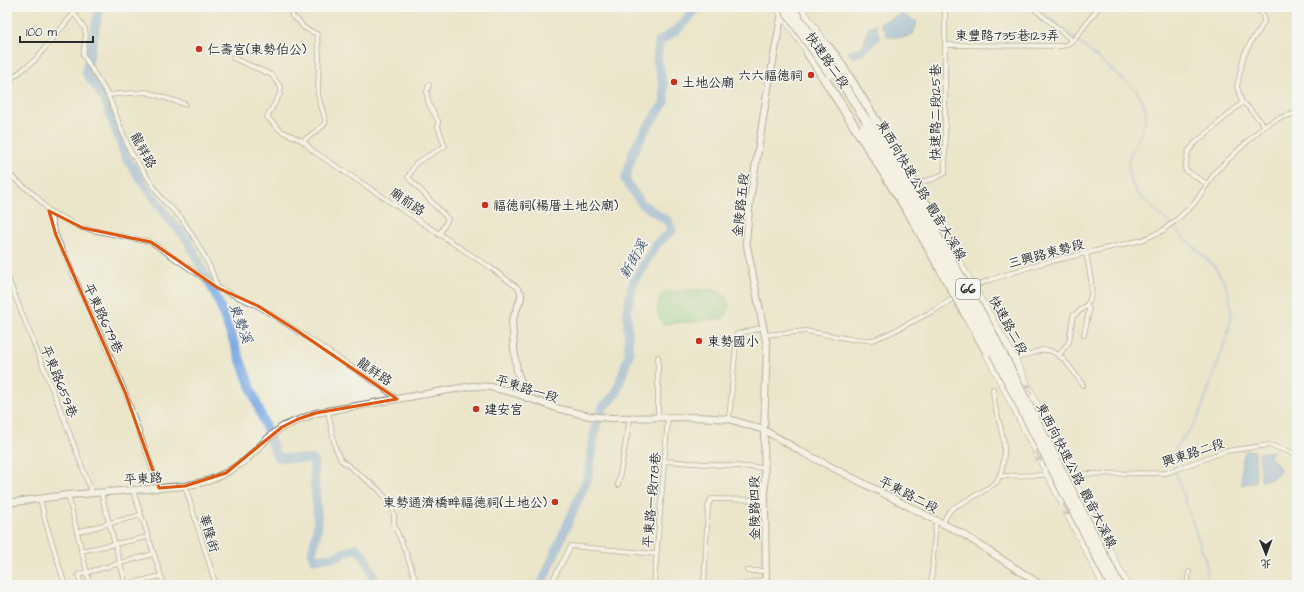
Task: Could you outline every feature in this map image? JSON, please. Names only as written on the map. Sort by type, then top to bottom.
[{"type":"highway","name":"東西向快速公路 觀音大溪線","points":[[791,7],[823,53],[910,189],[985,320],[1023,403],[1111,585]]},
{"type":"highway","name":"東西向快速公路 觀音大溪線","points":[[783,9],[844,95],[913,207],[1023,403],[1119,585]]},
{"type":"highway","points":[[828,47],[837,58],[915,184],[1004,346],[1023,403]]},
{"type":"highway","points":[[808,53],[912,218],[1006,386],[1023,403]]},
{"type":"main road","name":"66","points":[[777,7],[783,9]]},
{"type":"main road","name":"快速路二段","points":[[800,7],[828,47],[914,186],[973,286],[1016,363],[1070,474],[1127,585]]},
{"type":"main road","name":"快速路二段","points":[[783,9],[808,53],[821,68],[914,215],[958,296],[1104,585]]},
{"type":"street","name":"龍祥路","points":[[72,7],[74,13],[85,29],[86,35],[83,55],[108,95],[130,151],[162,199],[182,219],[210,267],[218,288]]},
{"type":"street","points":[[7,82],[35,60],[79,7]]},
{"type":"street","points":[[292,7],[292,16],[300,22],[302,26],[317,34],[319,54],[318,95],[325,118],[325,123],[323,126],[303,141]]},
{"type":"street","points":[[945,7],[945,45]]},
{"type":"street","points":[[1032,7],[1073,41]]},
{"type":"street","name":"東豐路735巷123弄","points":[[945,45],[1063,46],[1073,41],[1099,7]]},
{"type":"street","points":[[1256,7],[1263,15],[1264,22],[1244,55],[1237,86],[1242,103],[1245,104],[1265,126]]},
{"type":"street","name":"金陵路五段","points":[[764,430],[766,382],[765,335],[746,235],[767,94],[783,9]]},
{"type":"street","name":"快速路二段125巷","points":[[917,183],[933,179],[945,173],[945,45]]},
{"type":"street","name":"廟前路","points":[[233,58],[272,75],[281,88],[280,94],[267,117],[281,131],[303,141],[313,151],[491,268],[518,288],[521,293],[521,298],[512,321],[514,348],[517,371],[527,398]]},
{"type":"street","points":[[429,85],[427,91],[428,102],[438,121],[438,127],[445,146],[427,158],[424,158],[416,163],[408,177],[448,219],[439,235]]},
{"type":"street","points":[[108,95],[146,92],[186,104]]},
{"type":"street","points":[[1207,184],[1185,169],[1188,152],[1195,143],[1242,103]]},
{"type":"street","name":"三興路東勢段","points":[[765,335],[806,331],[852,339],[873,340],[936,310],[973,286],[1039,264],[1142,240],[1162,231],[1175,222],[1194,204],[1216,171],[1265,126],[1279,118],[1297,113]]},
{"type":"street","name":"平東路679巷","points":[[7,173],[36,196],[49,211],[56,235],[92,317],[112,358],[159,488]]},
{"type":"street","name":"龍祥路","points":[[49,211],[83,228],[151,242],[218,288],[258,306],[397,399]]},
{"type":"street","points":[[1060,355],[1069,342],[1073,316],[1087,305],[1091,297],[1091,285],[1086,252]]},
{"type":"street","name":"平東路659巷","points":[[7,276],[92,493]]},
{"type":"street","points":[[1084,336],[1089,310],[1087,305]]},
{"type":"street","points":[[729,419],[737,334],[764,327]]},
{"type":"street","points":[[1019,357],[1044,350],[1053,351],[1060,355],[1083,385]]},
{"type":"street","points":[[658,357],[658,418]]},
{"type":"street","name":"平東路一段","points":[[267,439],[282,427],[316,413],[472,386],[491,387],[556,408],[590,416],[610,418],[697,417],[729,419],[764,430]]},
{"type":"street","points":[[944,523],[949,511],[996,482],[1000,476],[1004,452],[1004,435],[996,414],[993,389]]},
{"type":"street","points":[[328,411],[335,447],[340,460],[378,489],[391,504],[394,514],[394,525],[407,555],[417,585]]},
{"type":"street","name":"平東路一段178巷","points":[[654,585],[668,417]]},
{"type":"street","points":[[618,485],[630,418]]},
{"type":"street","name":"金陵路四段","points":[[764,430],[766,582]]},
{"type":"street","name":"平東路二段","points":[[764,430],[802,452],[944,523],[1041,585]]},
{"type":"street","name":"平東路","points":[[7,503],[68,495],[185,486],[208,481],[226,473],[246,460],[267,439]]},
{"type":"street","name":"興東路二段","points":[[1000,476],[1166,473],[1226,451],[1269,445],[1297,454]]},
{"type":"street","points":[[664,461],[765,468]]},
{"type":"street","name":"華隆街","points":[[185,486],[216,585]]},
{"type":"street","points":[[133,490],[164,585]]},
{"type":"street","points":[[101,492],[125,585],[161,576]]},
{"type":"street","points":[[68,495],[90,585]]},
{"type":"street","points":[[40,498],[45,520],[65,585]]},
{"type":"street","points":[[704,585],[708,508],[711,499],[765,500]]},
{"type":"street","points":[[77,532],[141,515]]},
{"type":"street","points":[[931,585],[936,520]]},
{"type":"street","points":[[81,551],[148,537]]},
{"type":"street","points":[[550,584],[571,546],[656,554]]},
{"type":"street","points":[[82,585],[78,575],[154,554]]},
{"type":"street","points":[[747,571],[766,571]]},
{"type":"street","points":[[1187,585],[1189,572]]},
{"type":"street","points":[[743,585],[766,582]]},
{"type":"highlighted area","points":[[49,211],[83,228],[151,242],[218,288],[258,306],[296,330],[397,399],[316,413],[298,419],[282,427],[226,473],[185,486],[159,488],[125,392],[56,235]]},
{"type":"green space","points":[[710,289],[723,295],[728,301],[729,309],[722,319],[663,324],[660,320],[657,307],[662,295],[666,292]]},
{"type":"water","points":[[902,14],[917,22],[913,34],[906,37],[888,37],[880,23]]},
{"type":"water","points":[[875,24],[880,38],[866,52],[853,58],[848,52],[863,46],[869,27]]},
{"type":"water","points":[[1246,450],[1255,451],[1256,482],[1241,485],[1242,461]]},
{"type":"water","points":[[1274,451],[1268,457],[1276,462],[1280,470],[1273,478],[1261,481],[1259,453]]},
{"type":"waterway","name":"東勢溪","points":[[102,7],[98,15],[86,73],[105,100],[126,158],[167,216],[187,239],[217,298],[277,457],[313,460],[318,525],[312,553],[314,559],[334,557],[356,548],[364,555],[376,582],[380,585]]},
{"type":"waterway","name":"新街溪","points":[[541,585],[588,477],[595,429],[603,407],[616,394],[629,354],[627,310],[633,283],[657,243],[672,231],[668,221],[642,204],[625,180],[633,152],[646,129],[665,102],[663,83],[657,59],[659,42],[679,28],[698,7]]},
{"type":"waterway","points":[[1037,7],[1137,91],[1145,108],[1146,119],[1143,129],[1130,155],[1128,166],[1130,178],[1137,193],[1214,266],[1223,280],[1228,293],[1231,306],[1228,332],[1224,345],[1200,414],[1180,441],[1174,452],[1173,459],[1174,467],[1206,562],[1207,573],[1204,585]]},
{"type":"place","name":"仁壽宮(東勢伯公)","points":[[199,49]]},
{"type":"place","name":"六六福德祠","points":[[811,75]]},
{"type":"place","name":"土地公廟","points":[[674,82]]},
{"type":"place","name":"福德祠(楊厝土地公廟)","points":[[485,205]]},
{"type":"place","name":"東勢國小","points":[[699,341]]},
{"type":"place","name":"建安宮","points":[[476,409]]},
{"type":"place","name":"東勢通濟橋畔福德祠(土地公)","points":[[555,502]]}]
